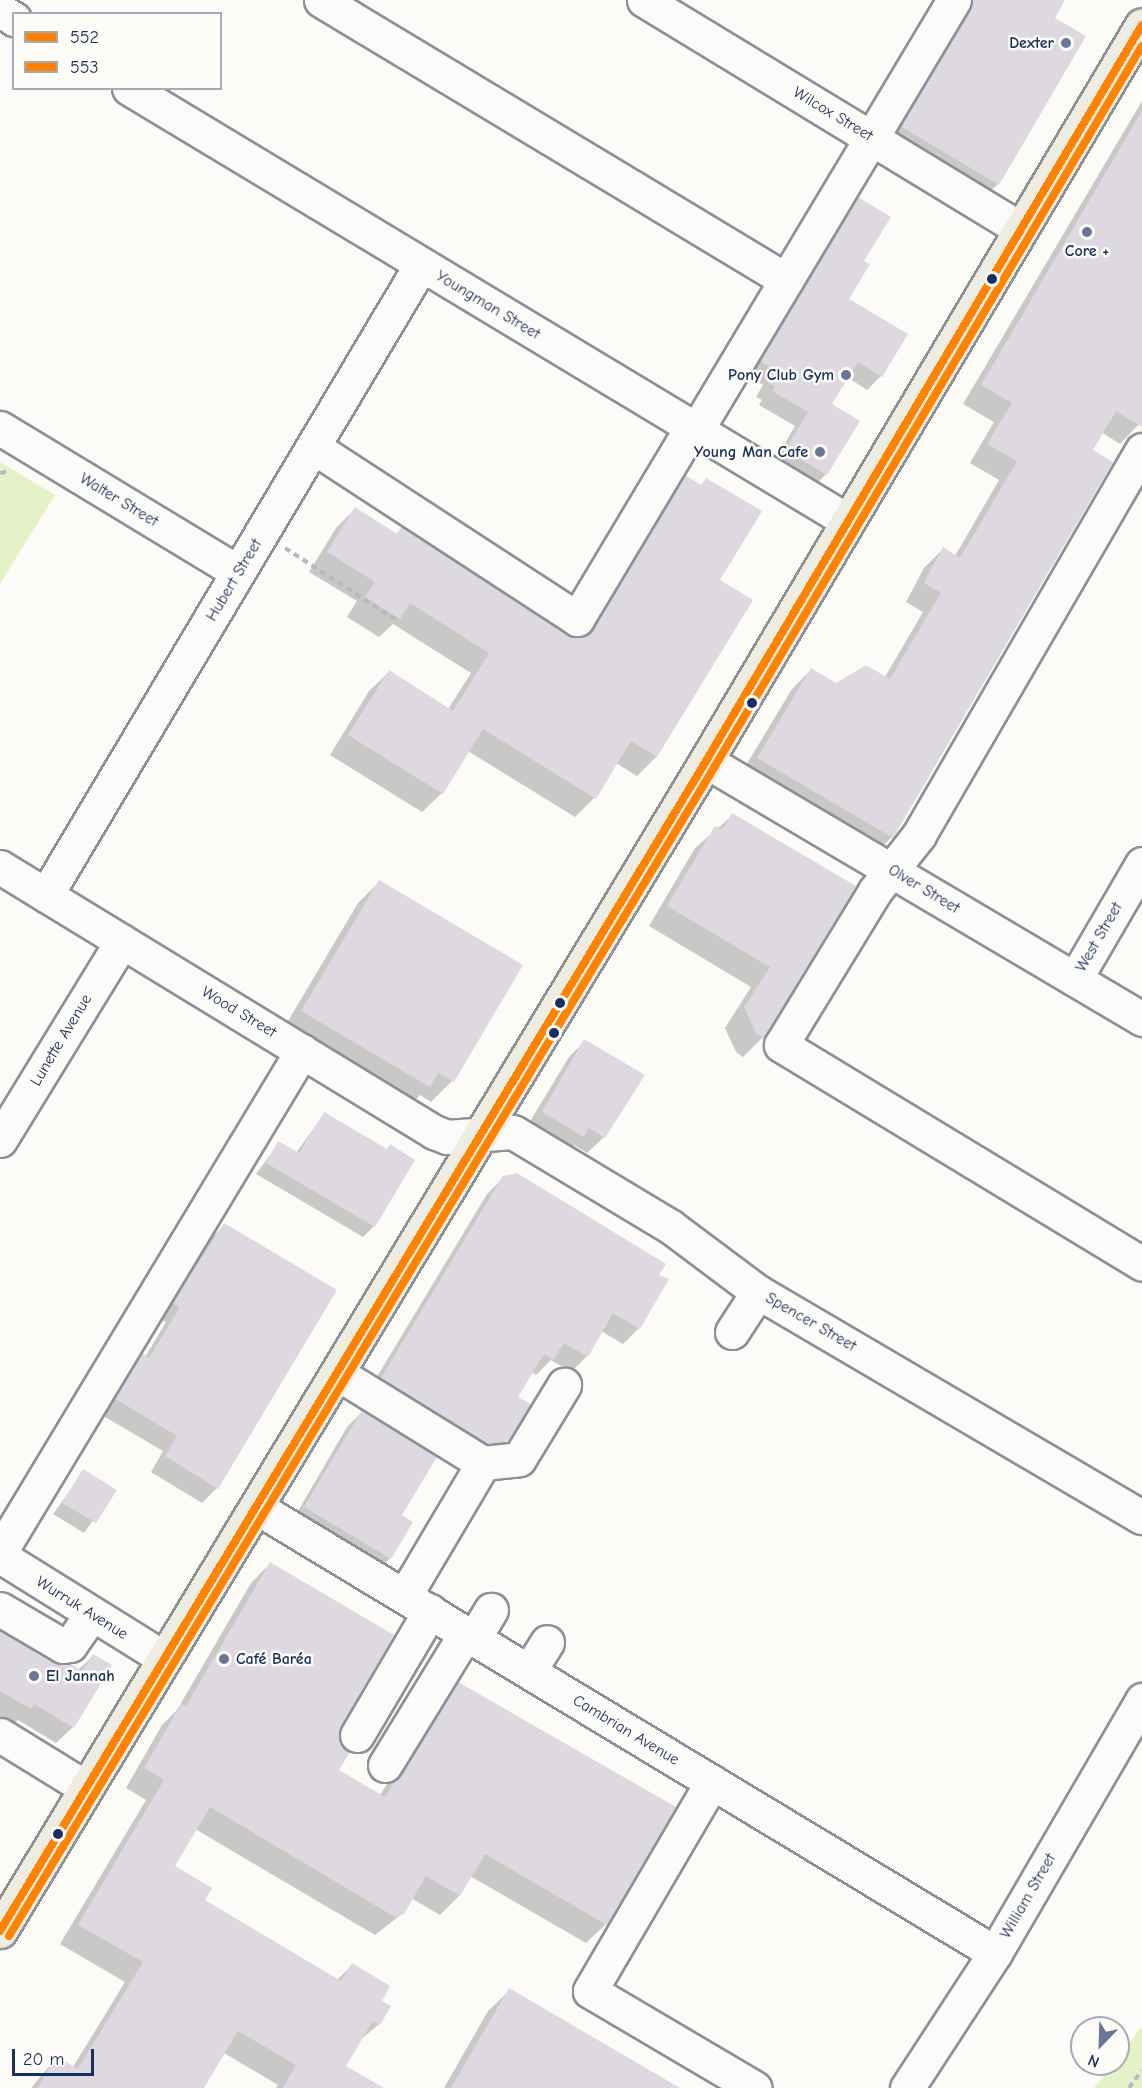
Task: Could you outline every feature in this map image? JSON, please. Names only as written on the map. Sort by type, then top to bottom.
[{"type":"main road","points":[[0,1931],[706,761],[1142,25]]},
{"type":"street","points":[[321,0],[786,280]]},
{"type":"street","name":"Wilcox Street","points":[[644,0],[1021,229]]},
{"type":"street","points":[[315,448],[578,619],[954,0]]},
{"type":"street","name":"Youngman Street","points":[[132,90],[848,521]]},
{"type":"street","name":"Hubert Street","points":[[46,895],[238,572],[315,448],[421,265]]},
{"type":"street","name":"Walter Street","points":[[0,428],[238,572]]},
{"type":"street","points":[[1142,450],[919,835],[890,869],[781,1045],[1142,1264]]},
{"type":"street","name":"Olver Street","points":[[706,761],[1142,1018]]},
{"type":"street","name":"West Street","points":[[1075,979],[1142,864]]},
{"type":"street","name":"Wood Street","points":[[0,867],[434,1132],[447,1137],[482,1132]]},
{"type":"street","name":"Lunette Avenue","points":[[0,1140],[122,941]]},
{"type":"street","points":[[0,1552],[302,1051]]},
{"type":"street","name":"Spencer Street","points":[[482,1132],[513,1132],[671,1227],[758,1292],[1142,1517]]},
{"type":"street","points":[[732,1332],[758,1292]]},
{"type":"street","points":[[338,1373],[483,1463],[519,1459],[564,1385]]},
{"type":"street","points":[[357,1735],[483,1463]]},
{"type":"street","name":"Cambrian Avenue","points":[[256,1507],[995,1953]]},
{"type":"street","name":"Wurruk Avenue","points":[[0,1556],[91,1615],[164,1658]]},
{"type":"street","points":[[0,1609],[63,1647],[70,1645],[91,1615]]},
{"type":"street","points":[[385,1765],[470,1635],[491,1610]]},
{"type":"street","points":[[530,1671],[547,1642]]},
{"type":"street","name":"William Street","points":[[907,2088],[995,1953],[1142,1700]]},
{"type":"street","points":[[0,1735],[86,1788]]},
{"type":"street","points":[[712,1782],[590,1991],[754,2088]]},
{"type":"path","points":[[0,473],[10,471]]},
{"type":"path","points":[[262,533],[398,621]]},
{"type":"path","points":[[1129,2088],[1142,2070]]},
{"type":"green space","points":[[0,462],[55,495],[0,584]]},
{"type":"green space","points":[[1142,2026],[1142,2088],[1094,2088],[1104,2076],[1130,2076],[1130,2042]]},
{"type":"building","points":[[973,0],[1065,0],[1055,18],[1086,36],[999,185],[900,126]]},
{"type":"building","points":[[1142,111],[1142,427],[1116,411],[1093,450],[1113,462],[893,838],[757,758],[811,668],[836,683],[866,665],[890,679],[941,593],[924,583],[943,547],[960,558],[1017,461],[987,444],[1012,403],[981,385]]},
{"type":"building","points":[[858,197],[891,217],[864,261],[870,264],[849,299],[908,334],[882,377],[858,362],[832,404],[860,421],[827,475],[785,450],[808,412],[772,391],[775,386],[768,383],[776,371],[760,361]]},
{"type":"building","points":[[685,475],[701,485],[706,478],[762,511],[720,580],[753,600],[657,757],[631,741],[596,799],[483,729],[443,794],[348,735],[389,670],[453,711],[489,653],[410,603],[400,619],[365,597],[375,582],[327,552],[355,507],[397,534],[401,527],[577,638],[593,629]]},
{"type":"building","points":[[732,813],[856,886],[764,1038],[756,1033],[744,1007],[770,967],[667,906],[715,826],[722,830]]},
{"type":"building","points":[[379,880],[523,965],[454,1082],[438,1073],[430,1087],[301,1011]]},
{"type":"building","points":[[584,1039],[645,1075],[605,1138],[589,1128],[584,1137],[542,1112]]},
{"type":"building","points":[[324,1112],[387,1149],[390,1144],[415,1160],[375,1227],[266,1163],[278,1141],[299,1153]]},
{"type":"building","points":[[517,1173],[666,1264],[659,1275],[669,1279],[640,1329],[613,1313],[588,1357],[564,1343],[553,1360],[544,1354],[518,1397],[531,1404],[508,1441],[487,1444],[381,1378],[503,1176]]},
{"type":"building","points":[[224,1223],[337,1290],[218,1489],[165,1456],[177,1436],[114,1398],[142,1353],[149,1358],[180,1307],[172,1303]]},
{"type":"building","points":[[362,1410],[437,1457],[402,1515],[413,1522],[391,1559],[304,1507]]},
{"type":"building","points":[[83,1469],[117,1490],[96,1523],[62,1503]]},
{"type":"building","points":[[270,1562],[394,1635],[341,1726],[340,1744],[350,1752],[339,1770],[385,1797],[458,1682],[676,1807],[607,1925],[485,1854],[460,1896],[426,1876],[404,1914],[395,1917],[210,1807],[175,1866],[212,1888],[205,1900],[341,1981],[352,1963],[390,1986],[382,2001],[391,2006],[380,2025],[373,2021],[346,2066],[384,2088],[283,2088],[296,2065],[238,2031],[204,2088],[38,2088],[56,2056],[78,2069],[143,1962],[78,1925],[164,1780],[144,1768],[181,1704],[186,1706]]},
{"type":"building","points":[[0,1631],[54,1662],[71,1664],[82,1671],[93,1654],[112,1665],[74,1728],[34,1704],[31,1709],[0,1691]]},
{"type":"building","points":[[509,1988],[680,2088],[451,2088]]},
{"type":"transit line","name":"552","points":[[0,1931],[706,761],[1142,25]]},
{"type":"transit line","name":"553","points":[[9,1936],[715,766],[1142,46]]},
{"type":"place","name":"Dexter","points":[[1066,43]]},
{"type":"place","name":"Core +","points":[[1087,232]]},
{"type":"place","name":"Pony Club Gym","points":[[846,375]]},
{"type":"place","name":"Young Man Cafe","points":[[820,452]]},
{"type":"place","name":"Café Baréa","points":[[224,1659]]},
{"type":"place","name":"El Jannah","points":[[34,1676]]}]
